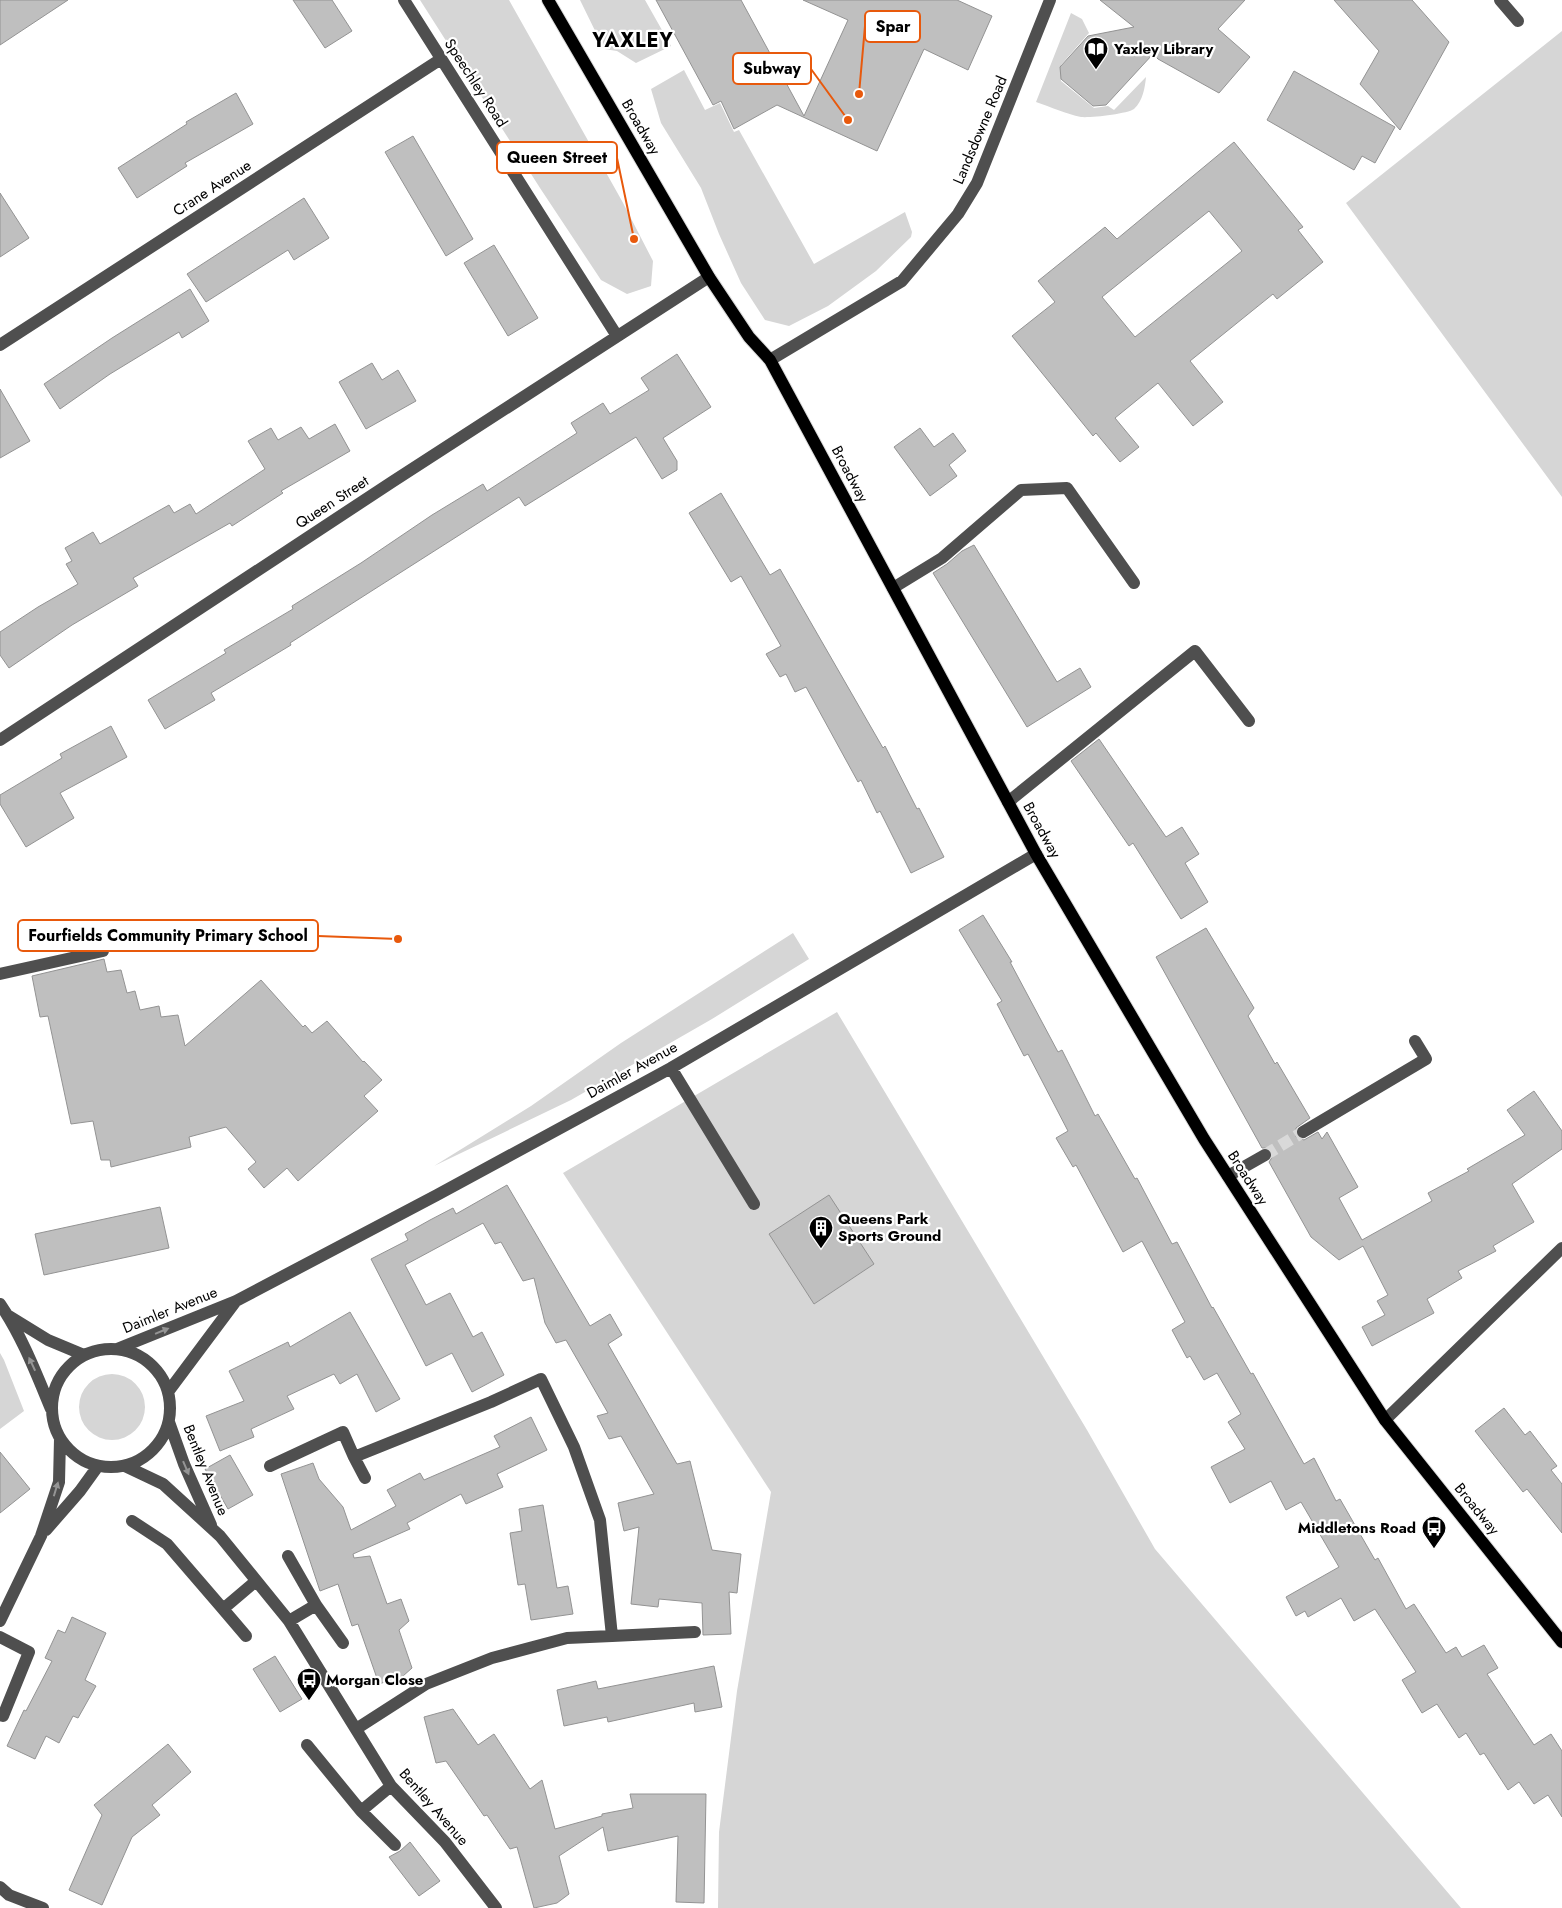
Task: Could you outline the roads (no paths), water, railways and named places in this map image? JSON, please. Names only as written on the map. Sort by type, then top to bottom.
[{"type":"main road","name":"Broadway","points":[[548,0],[709,277],[749,337],[770,360],[1036,854],[1204,1139],[1385,1420],[1562,1642]]},
{"type":"street","name":"Speechley Road","points":[[404,0],[617,336]]},
{"type":"street","name":"Landsdowne Road","points":[[770,360],[902,281],[958,214],[977,183],[1050,0]]},
{"type":"street","points":[[1500,0],[1518,21]]},
{"type":"street","name":"Crane Avenue","points":[[0,345],[441,59]]},
{"type":"street","name":"Queen Street","points":[[0,740],[709,277]]},
{"type":"street","points":[[893,588],[942,558],[1021,490],[1067,488],[1134,583]]},
{"type":"street","points":[[1008,802],[1195,651],[1249,721]]},
{"type":"street","name":"Daimler Avenue","points":[[117,1349],[236,1301],[671,1068],[1036,854]]},
{"type":"street","points":[[0,974],[103,952]]},
{"type":"street","points":[[1303,1132],[1426,1059],[1415,1041]]},
{"type":"street","points":[[671,1068],[754,1204]]},
{"type":"street","points":[[1228,1176],[1266,1155]]},
{"type":"street","points":[[1385,1420],[1562,1248]]},
{"type":"street","name":"Daimler Avenue","points":[[168,1392],[236,1301]]},
{"type":"street","points":[[0,1304],[33,1366],[51,1409],[52,1420],[60,1439],[73,1454],[98,1466],[125,1466],[136,1462],[153,1451],[161,1441],[169,1422],[168,1392],[160,1375],[146,1360],[136,1354],[117,1349],[103,1349],[84,1355],[72,1363],[59,1379],[51,1409]]},
{"type":"street","points":[[8,1316],[48,1340],[84,1355]]},
{"type":"street","points":[[354,1457],[491,1402],[541,1379],[574,1447],[600,1520],[612,1636]]},
{"type":"street","name":"Bentley Avenue","points":[[169,1422],[184,1464],[214,1530]]},
{"type":"street","points":[[270,1466],[343,1432],[365,1478]]},
{"type":"street","points":[[0,1622],[41,1536],[58,1482],[60,1439]]},
{"type":"street","points":[[41,1536],[80,1491],[98,1466]]},
{"type":"street","name":"Bentley Avenue","points":[[125,1466],[163,1484],[214,1530],[288,1621],[391,1786],[445,1842],[496,1908]]},
{"type":"street","points":[[132,1521],[167,1544],[246,1636]]},
{"type":"street","points":[[288,1556],[316,1605],[343,1643]]},
{"type":"street","points":[[223,1609],[256,1581]]},
{"type":"street","points":[[288,1621],[316,1605]]},
{"type":"street","points":[[356,1728],[426,1684],[492,1658],[567,1638],[695,1632]]},
{"type":"street","points":[[0,1637],[29,1652],[2,1716]]},
{"type":"street","points":[[308,1745],[361,1811],[395,1845]]},
{"type":"street","points":[[361,1811],[391,1786]]},
{"type":"street","points":[[0,1888],[9,1895],[43,1908]]},
{"type":"tunnel","points":[[1265,1155],[1303,1132]]},
{"type":"place","name":"Yaxley Library","points":[[1096,70]]},
{"type":"place","name":"Spar","points":[[859,94]]},
{"type":"place","name":"Subway","points":[[848,120]]},
{"type":"place","name":"Queen Street","points":[[634,239]]},
{"type":"place","name":"Fourfields Community Primary School","points":[[398,939]]},
{"type":"place","name":"Queens Park Sports Ground","points":[[821,1249]]},
{"type":"place","name":"Middletons Road","points":[[1434,1549]]},
{"type":"place","name":"Morgan Close","points":[[309,1701]]},
{"type":"district","name":"YAXLEY","points":[[633,40]]}]
